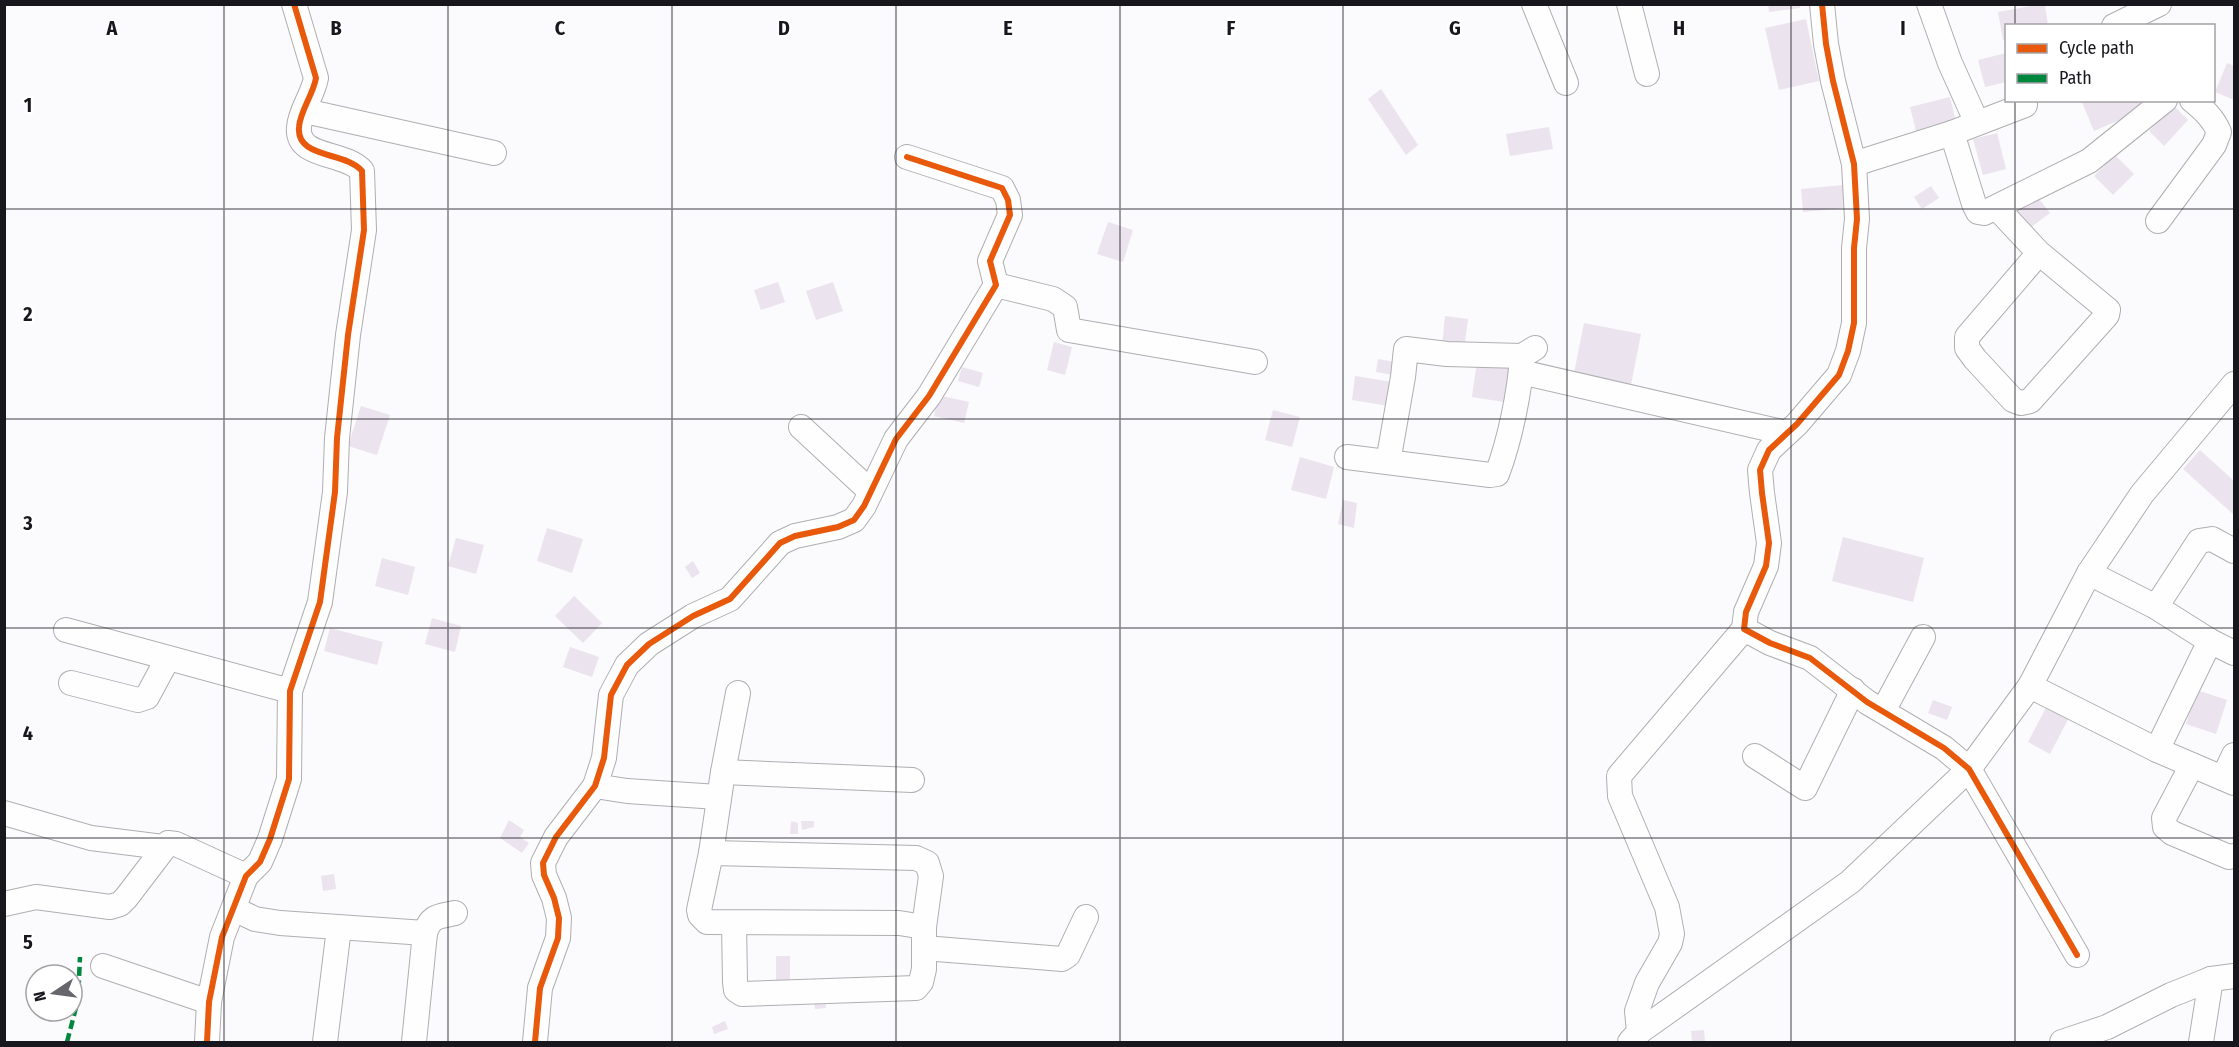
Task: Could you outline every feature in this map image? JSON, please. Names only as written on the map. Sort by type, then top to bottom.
[{"type":"street","points":[[207,1042],[209,1002],[222,937],[246,876],[260,861],[270,839],[289,779],[290,691],[320,602],[335,492],[337,438],[348,335],[364,230],[362,171],[348,160],[312,150],[303,145],[299,135],[299,123],[314,90],[316,78],[294,4]]},
{"type":"street","points":[[1534,4],[1566,83]]},
{"type":"street","points":[[1629,4],[1647,74]]},
{"type":"street","points":[[1635,1037],[1637,1011],[1643,992],[1672,934],[1667,907],[1620,796],[1619,776],[1744,629],[1746,612],[1766,566],[1769,543],[1760,470],[1769,450],[1797,424],[1839,375],[1848,351],[1854,323],[1854,248],[1857,219],[1854,164],[1833,81],[1826,45],[1822,4]]},
{"type":"street","points":[[1929,4],[1950,63],[1977,123]]},
{"type":"street","points":[[2118,24],[2159,4]]},
{"type":"street","points":[[1952,133],[1978,212],[1984,213],[2089,161],[2163,102]]},
{"type":"street","points":[[2158,221],[2214,145],[2227,132],[2194,102]]},
{"type":"street","points":[[1854,164],[1952,133],[2025,105]]},
{"type":"street","points":[[304,111],[494,153]]},
{"type":"street","points":[[535,1042],[540,988],[558,938],[559,918],[554,897],[544,875],[543,863],[556,837],[595,786],[604,758],[612,695],[627,665],[649,644],[693,616],[730,598],[780,543],[795,536],[838,527],[854,520],[864,506],[896,439],[929,396],[996,285],[990,261],[1010,215],[1008,200],[1002,188],[907,158]]},
{"type":"street","points":[[1997,207],[2039,253],[2100,301],[2108,310],[2107,315],[2030,401],[2021,403],[2013,400],[1975,359],[1967,348],[1967,337],[2039,253]]},
{"type":"street","points":[[996,285],[1053,299],[1065,307],[1069,330],[1255,362]]},
{"type":"street","points":[[1388,462],[1406,349],[1526,359],[1785,434]]},
{"type":"street","points":[[1347,457],[1497,474],[1503,459],[1526,359]]},
{"type":"street","points":[[1635,1037],[1850,882],[1969,769],[2030,686],[2089,573],[2142,494],[2230,398]]},
{"type":"street","points":[[801,427],[870,491]]},
{"type":"street","points":[[2156,607],[2199,541],[2212,539],[2235,551]]},
{"type":"street","points":[[2089,573],[2156,607],[2210,641],[2235,653]]},
{"type":"street","points":[[1744,629],[1770,643],[1810,658],[1883,711],[1944,748],[1969,769],[2077,955]]},
{"type":"street","points":[[66,630],[290,691]]},
{"type":"street","points":[[1883,711],[1923,637]]},
{"type":"street","points":[[2157,750],[2210,641]]},
{"type":"street","points":[[71,683],[138,700],[147,697],[168,658]]},
{"type":"street","points":[[2030,686],[2157,750],[2229,781],[2235,755]]},
{"type":"street","points":[[1755,756],[1805,788],[1853,690]]},
{"type":"street","points":[[738,693],[699,910],[706,922],[899,923],[924,938],[1062,959],[1068,955],[1086,917]]},
{"type":"street","points":[[2192,765],[2164,818],[2165,827],[2172,833],[2229,857],[2235,856]]},
{"type":"street","points":[[723,772],[912,780]]},
{"type":"street","points":[[595,786],[627,791],[718,797]]},
{"type":"street","points":[[4,813],[91,838],[163,847]]},
{"type":"street","points":[[4,904],[36,897],[110,907],[120,904],[168,843],[176,844],[246,876]]},
{"type":"street","points":[[711,853],[916,858],[927,863],[931,876],[924,938],[924,969],[921,982],[916,988],[742,994],[736,990],[734,923]]},
{"type":"street","points":[[234,909],[263,920],[339,928],[425,933]]},
{"type":"street","points":[[414,1042],[425,933],[432,918],[455,913]]},
{"type":"street","points":[[325,1042],[339,928]]},
{"type":"street","points":[[103,966],[209,1002]]},
{"type":"street","points":[[2062,1042],[2107,1027],[2171,995],[2223,978]]},
{"type":"street","points":[[2201,1042],[2223,978]]},
{"type":"building","points":[[1768,4],[1799,4],[1800,8],[1769,12]]},
{"type":"building","points":[[2045,4],[2048,24],[2005,24],[2005,39],[2003,40],[1998,12]]},
{"type":"building","points":[[1806,19],[1819,81],[1779,90],[1765,28]]},
{"type":"building","points":[[2005,53],[2005,82],[1985,87],[1978,60]]},
{"type":"building","points":[[2227,63],[2234,66],[2234,100],[2215,92]]},
{"type":"building","points":[[1381,89],[1418,145],[1406,155],[1368,99]]},
{"type":"building","points":[[1950,97],[1957,126],[1917,135],[1910,107]]},
{"type":"building","points":[[2082,102],[2142,102],[2145,109],[2094,131]]},
{"type":"building","points":[[2174,106],[2188,120],[2164,146],[2149,131]]},
{"type":"building","points":[[1549,127],[1553,149],[1510,156],[1506,134]]},
{"type":"building","points":[[1997,133],[2006,169],[1983,175],[1973,139]]},
{"type":"building","points":[[2115,155],[2134,174],[2113,195],[2094,176]]},
{"type":"building","points":[[1843,185],[1844,208],[1803,212],[1801,189]]},
{"type":"building","points":[[1931,186],[1939,198],[1922,209],[1914,197]]},
{"type":"building","points":[[2037,196],[2050,213],[2030,228],[2017,211]]},
{"type":"building","points":[[1108,222],[1133,230],[1123,262],[1097,254]]},
{"type":"building","points":[[778,282],[785,302],[761,310],[754,290]]},
{"type":"building","points":[[833,282],[843,311],[816,320],[806,291]]},
{"type":"building","points":[[1445,316],[1468,319],[1464,349],[1442,346]]},
{"type":"building","points":[[1584,323],[1641,334],[1631,385],[1574,373]]},
{"type":"building","points":[[1054,342],[1072,347],[1065,375],[1047,370]]},
{"type":"building","points":[[1378,359],[1400,363],[1398,376],[1376,372]]},
{"type":"building","points":[[1477,360],[1515,366],[1510,403],[1472,397]]},
{"type":"building","points":[[962,367],[983,373],[979,387],[958,381]]},
{"type":"building","points":[[1355,376],[1392,382],[1389,406],[1352,400]]},
{"type":"building","points":[[938,395],[969,402],[964,423],[934,416]]},
{"type":"building","points":[[361,406],[390,415],[377,455],[348,446]]},
{"type":"building","points":[[1273,410],[1300,417],[1292,447],[1265,440]]},
{"type":"building","points":[[2200,450],[2234,481],[2234,515],[2183,469]]},
{"type":"building","points":[[1300,457],[1334,467],[1326,499],[1291,490]]},
{"type":"building","points":[[1343,500],[1357,503],[1354,528],[1338,524]]},
{"type":"building","points":[[547,528],[583,539],[572,573],[537,561]]},
{"type":"building","points":[[1843,537],[1924,558],[1913,602],[1832,581]]},
{"type":"building","points":[[456,538],[484,545],[476,574],[448,566]]},
{"type":"building","points":[[382,558],[415,567],[408,595],[375,586]]},
{"type":"building","points":[[693,561],[700,573],[692,578],[685,567]]},
{"type":"building","points":[[574,596],[602,623],[583,643],[555,616]]},
{"type":"building","points":[[432,618],[461,626],[455,652],[425,644]]},
{"type":"building","points":[[330,628],[383,642],[377,665],[324,651]]},
{"type":"building","points":[[570,647],[599,657],[592,677],[563,667]]},
{"type":"building","points":[[2197,690],[2227,700],[2216,734],[2186,724]]},
{"type":"building","points":[[1933,700],[1952,707],[1947,720],[1928,713]]},
{"type":"building","points":[[2050,700],[2072,712],[2050,754],[2028,742]]},
{"type":"building","points":[[509,820],[524,830],[520,837],[529,843],[522,853],[500,838]]},
{"type":"building","points":[[791,821],[798,823],[798,834],[790,834]]},
{"type":"building","points":[[801,821],[814,821],[814,827],[802,830]]},
{"type":"building","points":[[334,874],[336,889],[323,891],[321,876]]},
{"type":"building","points":[[776,956],[790,956],[790,986],[776,986]]},
{"type":"building","points":[[825,1001],[826,1008],[815,1009],[814,1002]]},
{"type":"building","points":[[725,1021],[728,1029],[714,1034],[712,1027]]},
{"type":"building","points":[[1704,1030],[1705,1042],[1692,1042],[1691,1031]]},
{"type":"marked path","points":[[67,1042],[78,1000],[80,957]]},
{"type":"cycle path","points":[[207,1042],[209,1002],[222,937],[246,876],[260,862],[270,839],[289,779],[290,691],[320,602],[335,492],[337,438],[348,335],[364,230],[362,171],[345,160],[313,150],[305,145],[300,137],[300,121],[316,78],[294,4]]},
{"type":"cycle path","points":[[1822,4],[1833,81],[1854,164],[1857,219],[1854,248],[1854,323],[1848,351],[1839,375],[1797,424],[1769,450],[1760,470],[1769,543],[1766,566],[1746,612],[1744,629],[1770,643],[1810,658],[1867,702],[1944,748],[1969,769],[2077,955]]},
{"type":"cycle path","points":[[535,1042],[540,988],[558,938],[559,918],[554,898],[544,875],[543,863],[556,837],[595,786],[604,758],[611,695],[627,665],[649,644],[693,616],[730,599],[780,543],[795,536],[838,527],[854,520],[864,506],[896,439],[929,396],[996,285],[990,261],[1010,215],[1008,200],[1002,188],[907,157]]}]
